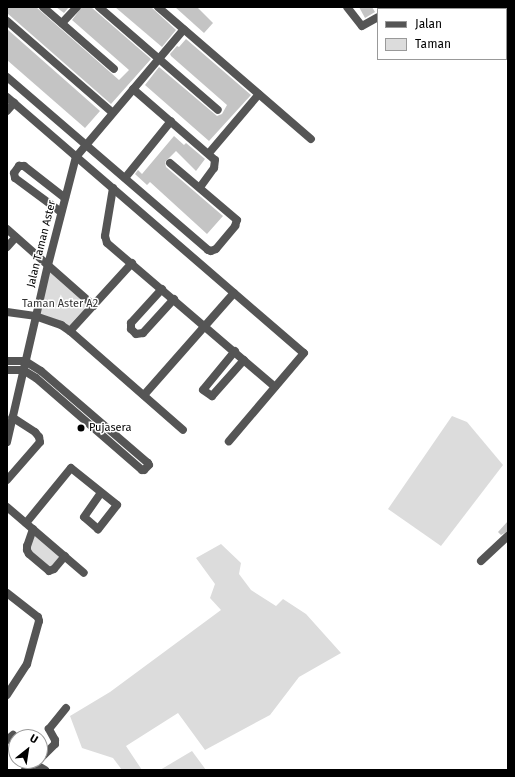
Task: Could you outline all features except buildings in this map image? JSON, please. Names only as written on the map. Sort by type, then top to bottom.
[{"type":"street","points":[[43,7],[114,69]]},
{"type":"street","points":[[62,23],[77,7]]},
{"type":"street","points":[[99,7],[158,60],[218,110]]},
{"type":"street","points":[[158,7],[311,139]]},
{"type":"street","points":[[347,7],[362,26],[377,18]]},
{"type":"street","points":[[7,21],[112,113]]},
{"type":"street","points":[[76,157],[184,29]]},
{"type":"street","points":[[7,77],[208,250],[212,251],[216,249],[235,226],[237,220],[170,163]]},
{"type":"street","points":[[133,90],[209,153],[215,160],[216,165],[200,187]]},
{"type":"street","points":[[209,153],[259,94]]},
{"type":"street","points":[[7,97],[304,353],[229,441]]},
{"type":"street","points":[[7,111],[14,103]]},
{"type":"street","points":[[124,178],[171,121]]},
{"type":"street","name":"Jalan Taman Aster","points":[[7,442],[35,316],[76,157]]},
{"type":"street","points":[[61,212],[15,178],[14,173],[19,166],[24,166],[65,198]]},
{"type":"street","points":[[113,188],[105,240],[107,243],[235,351],[275,387]]},
{"type":"street","points":[[7,229],[94,306]]},
{"type":"street","points":[[7,247],[16,237]]},
{"type":"street","points":[[70,331],[132,263]]},
{"type":"street","points":[[162,289],[131,323],[131,329],[136,334],[143,333],[174,299]]},
{"type":"street","points":[[144,395],[234,293]]},
{"type":"street","points":[[7,312],[35,316],[61,325],[70,331],[182,430]]},
{"type":"street","points":[[235,351],[203,390],[212,396],[244,360]]},
{"type":"street","points":[[7,361],[25,361],[40,371],[148,462],[149,465],[142,470],[36,378],[23,370],[7,370]]},
{"type":"street","points":[[7,480],[40,442],[39,437],[34,432],[12,417]]},
{"type":"street","points":[[26,523],[71,468],[101,493]]},
{"type":"street","points":[[7,507],[84,573]]},
{"type":"street","points":[[33,529],[27,550],[35,559],[52,571],[65,556]]},
{"type":"street","points":[[481,560],[508,536]]},
{"type":"street","points":[[7,593],[38,617],[39,624],[27,664],[7,695]]},
{"type":"street","points":[[48,751],[55,744],[55,740],[49,729],[66,708]]},
{"type":"green space","name":"Taman Aster A2","points":[[48,267],[89,304],[67,328],[37,315]]},
{"type":"green space","points":[[452,416],[467,422],[503,465],[441,546],[388,509]]},
{"type":"green space","points":[[34,531],[62,556],[51,570],[30,554],[28,547]]},
{"type":"green space","points":[[221,544],[241,563],[239,574],[251,590],[276,606],[283,599],[306,614],[341,653],[299,677],[270,715],[205,750],[178,713],[126,746],[142,770],[122,770],[113,758],[82,748],[70,716],[110,692],[221,610],[210,598],[215,584],[196,558]]},
{"type":"green space","points":[[192,751],[206,770],[160,770]]},
{"type":"place","name":"Pujasera","points":[[81,428]]}]
